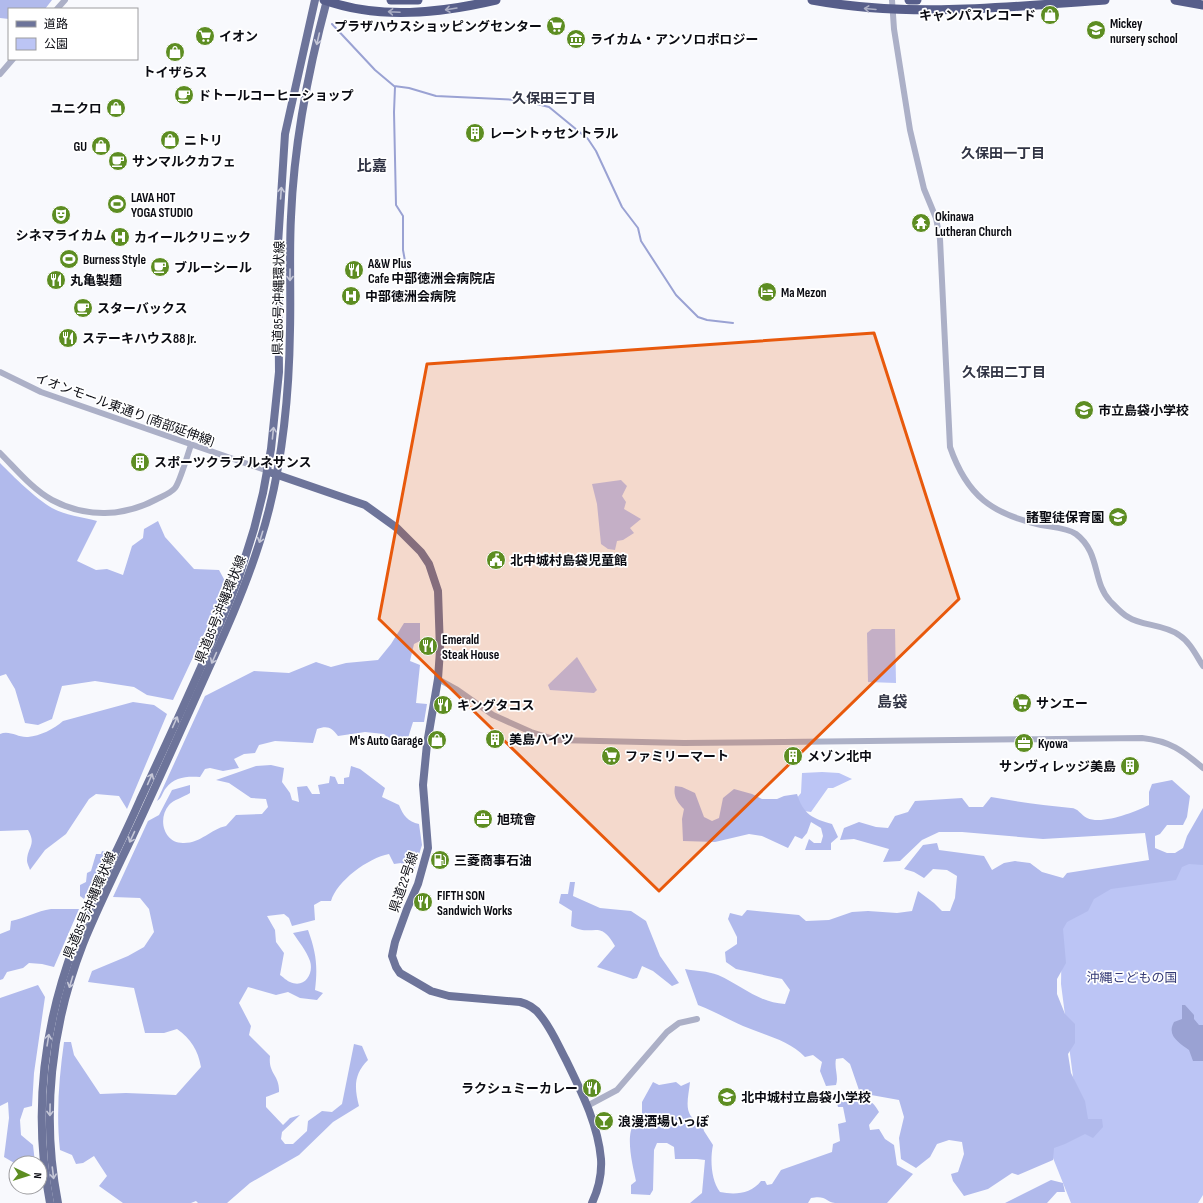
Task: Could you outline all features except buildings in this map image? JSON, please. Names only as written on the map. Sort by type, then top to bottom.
[{"type":"highway","points":[[326,0],[375,10],[415,13],[452,10],[496,0]]},
{"type":"highway","points":[[391,0],[418,0]]},
{"type":"highway","points":[[812,0],[846,6],[892,10],[942,10],[1020,3],[1105,0]]},
{"type":"highway","points":[[910,0],[917,0]]},
{"type":"highway","points":[[1175,0],[1203,5]]},
{"type":"main road","name":"県道85号沖縄環状線","points":[[58,1203],[50,1142],[51,1079],[58,1027],[65,1001],[84,944],[239,577],[262,498],[268,471],[279,372],[278,244],[285,134],[315,0]]},
{"type":"main road","name":"県道85号沖縄環状線","points":[[163,760],[247,580],[260,540],[277,474],[287,403],[289,371],[290,236],[294,174],[301,118],[326,0]]},
{"type":"main road","name":"県道22号線","points":[[268,471],[365,505],[397,528],[420,552],[429,564],[438,591],[440,650],[438,679],[426,744],[423,785],[428,848],[418,884],[395,942],[392,956],[396,967],[404,976],[431,991],[450,996],[513,1001],[528,1004],[547,1023],[587,1106],[594,1124],[601,1158],[600,1185],[592,1203]]},
{"type":"main road","name":"県道85号沖縄環状線","points":[[50,1203],[42,1141],[42,1078],[50,1026],[65,971],[75,942],[145,801]]},
{"type":"street","points":[[58,8],[65,0]]},
{"type":"street","points":[[892,0],[892,10],[910,130],[924,189],[936,218],[940,239],[950,447],[956,467],[967,485],[986,504],[1023,521],[1075,533],[1090,547],[1101,584],[1108,600],[1128,618],[1159,626],[1178,634],[1185,639],[1203,666]]},
{"type":"street","points":[[0,74],[12,60]]},
{"type":"street","name":"イオンモール東通り (南部延伸線)","points":[[0,372],[41,392],[268,471]]},
{"type":"street","points":[[0,453],[35,488],[52,500],[76,510],[102,514],[137,509],[166,495],[176,487],[191,445]]},
{"type":"street","points":[[438,679],[456,689],[492,715],[531,732],[557,740],[684,743],[1142,738],[1165,741],[1177,747],[1203,768]]},
{"type":"street","points":[[587,1106],[617,1090],[667,1032],[679,1023],[697,1019]]},
{"type":"highlighted area","points":[[874,333],[959,599],[659,891],[379,619],[427,364]]},
{"type":"green space","points":[[621,480],[627,486],[622,496],[626,502],[624,509],[641,519],[630,528],[634,533],[623,540],[617,541],[615,550],[608,549],[601,544],[597,504],[592,484]]},
{"type":"green space","points":[[872,629],[895,629],[896,683],[868,682],[867,633]]},
{"type":"green space","points":[[577,657],[597,690],[594,693],[550,690],[548,685]]},
{"type":"green space","points":[[802,773],[839,773],[852,779],[833,788],[828,788],[811,812],[797,810],[796,799],[801,793]]},
{"type":"green space","name":"沖縄こどもの国","points":[[1203,854],[1203,1195],[1198,1203],[1071,1203],[1049,1148],[1084,1131],[1073,1077],[1061,984],[1062,923],[1093,887]]},
{"type":"shaded area","points":[[0,0],[52,0],[46,8],[8,8],[8,19],[0,18]]},
{"type":"shaded area","points":[[0,463],[45,504],[68,514],[97,521],[77,561],[96,570],[107,569],[123,575],[132,546],[143,538],[144,529],[158,521],[165,537],[194,569],[219,570],[225,581],[217,606],[173,700],[147,695],[134,687],[95,681],[62,686],[52,719],[38,725],[25,723],[15,689],[6,674],[0,676]]},
{"type":"shaded area","points":[[404,623],[420,623],[420,641],[414,644],[410,661],[420,665],[416,703],[427,704],[424,722],[413,722],[408,738],[390,740],[384,734],[365,732],[338,736],[334,731],[324,727],[317,729],[313,743],[275,741],[259,745],[255,753],[244,754],[234,759],[239,768],[223,771],[210,768],[205,769],[200,777],[186,777],[177,779],[169,784],[157,801],[205,696],[254,671],[289,673],[316,662],[331,667],[346,663],[378,660],[391,644]]},
{"type":"shaded area","points":[[133,702],[154,705],[167,714],[127,809],[119,796],[96,794],[89,799],[66,834],[45,850],[30,870],[27,856],[32,839],[28,830],[0,831],[0,734],[7,733],[24,737],[33,736],[47,732],[63,721]]},
{"type":"shaded area","points":[[271,765],[284,768],[282,782],[290,793],[292,800],[299,802],[297,787],[307,786],[312,794],[320,794],[318,785],[329,783],[330,776],[335,777],[338,784],[344,784],[344,778],[349,777],[351,766],[360,769],[385,788],[382,797],[399,805],[406,818],[419,824],[422,845],[413,873],[401,863],[394,864],[389,854],[381,856],[363,865],[346,878],[334,893],[331,901],[321,901],[314,905],[315,920],[292,926],[289,918],[284,914],[267,916],[275,930],[276,942],[284,953],[280,975],[295,984],[304,982],[307,979],[311,966],[306,953],[293,933],[308,930],[316,959],[315,990],[323,993],[317,1000],[300,998],[288,992],[276,995],[248,987],[239,1003],[251,1026],[249,1035],[270,1056],[272,1071],[278,1082],[279,1092],[266,1097],[266,1107],[283,1125],[290,1118],[300,1115],[282,1132],[281,1139],[285,1144],[293,1144],[307,1131],[308,1121],[322,1111],[332,1112],[342,1104],[354,1044],[362,1046],[368,1060],[360,1070],[356,1081],[356,1093],[359,1106],[333,1122],[299,1155],[250,1183],[227,1203],[198,1203],[196,1201],[191,1203],[123,1203],[99,1186],[107,1176],[94,1156],[83,1163],[76,1164],[72,1155],[60,1150],[58,1123],[59,1096],[64,1042],[71,1042],[74,1055],[100,1094],[126,1093],[176,1095],[201,1067],[198,1055],[193,1045],[177,1029],[164,1033],[145,1033],[134,988],[88,982],[92,971],[128,956],[144,947],[154,932],[149,909],[140,898],[113,897],[148,821],[159,815],[172,790],[190,785],[190,793],[171,803],[165,811],[163,817],[164,830],[167,835],[177,842],[184,843],[196,841],[226,826],[236,815],[262,814],[268,807],[266,799],[251,798],[229,783],[216,780],[256,766]]},
{"type":"shaded area","points":[[1172,780],[1190,796],[1187,817],[1183,825],[1167,825],[1160,834],[1155,836],[1155,848],[1167,853],[1175,853],[1183,848],[1187,836],[1203,808],[1203,865],[1189,864],[1182,867],[1176,880],[1111,889],[1094,899],[1088,911],[1067,922],[1063,929],[1066,963],[1057,979],[1057,994],[1065,1014],[1075,1024],[1075,1043],[1068,1054],[1071,1073],[1085,1101],[1088,1119],[1102,1119],[1103,1127],[1093,1138],[1085,1134],[1054,1148],[1053,1160],[1018,1175],[1012,1173],[988,1189],[964,1196],[953,1181],[951,1174],[958,1172],[964,1154],[962,1142],[949,1140],[937,1144],[930,1157],[916,1168],[901,1159],[899,1138],[904,1117],[899,1100],[860,1093],[850,1064],[843,1058],[836,1059],[836,1085],[826,1086],[820,1071],[822,1062],[813,1055],[805,1057],[792,1046],[776,1038],[743,1026],[698,1005],[685,969],[718,975],[758,997],[776,1003],[785,1004],[790,990],[782,979],[736,969],[726,962],[725,952],[737,944],[737,937],[728,919],[730,913],[742,916],[747,910],[799,915],[806,921],[829,920],[852,912],[868,911],[897,913],[912,911],[918,891],[942,911],[950,911],[955,898],[957,876],[947,870],[933,869],[924,878],[914,872],[904,869],[923,845],[937,843],[939,850],[984,856],[992,870],[1004,863],[1015,861],[1030,863],[1042,872],[1063,878],[1067,873],[1149,860],[1145,833],[1043,839],[962,832],[939,832],[922,840],[900,861],[883,862],[889,849],[854,839],[840,840],[844,828],[859,822],[876,827],[888,828],[895,816],[908,812],[915,801],[962,798],[969,807],[983,807],[991,797],[1073,808],[1078,810],[1087,818],[1093,820],[1110,819],[1136,811],[1149,805],[1149,792],[1152,784]]},
{"type":"shaded area","points":[[675,786],[682,787],[695,793],[704,817],[712,821],[719,818],[723,798],[734,789],[752,794],[762,799],[777,799],[784,796],[797,794],[799,801],[806,811],[814,818],[832,824],[838,837],[831,843],[831,850],[805,850],[809,839],[814,843],[821,843],[823,836],[821,828],[811,822],[807,833],[802,839],[795,836],[788,848],[762,836],[749,834],[715,842],[683,841],[682,819],[684,809],[676,799]]},
{"type":"shaded area","points":[[102,851],[106,852],[84,899],[80,896],[80,885],[86,882],[87,873],[91,871],[96,854],[101,854]]},
{"type":"shaded area","points":[[570,882],[575,882],[573,896],[600,908],[631,911],[646,921],[660,956],[679,983],[672,986],[653,971],[642,966],[637,978],[633,979],[597,967],[615,946],[605,933],[596,930],[579,929],[571,926],[572,911],[559,903],[561,894],[568,894]]},
{"type":"shaded area","points":[[51,909],[79,909],[54,967],[29,963],[23,968],[7,972],[3,979],[0,980],[0,934],[10,930],[11,921]]},
{"type":"shaded area","points":[[38,985],[45,997],[34,1073],[32,1106],[24,1108],[20,1120],[21,1135],[33,1145],[34,1155],[8,1155],[8,1159],[4,1157],[9,1118],[8,1102],[0,1106],[0,998]]},
{"type":"shaded area","points":[[1182,1005],[1185,1005],[1194,1015],[1194,1019],[1199,1025],[1203,1025],[1203,1061],[1193,1061],[1189,1050],[1178,1042],[1173,1035],[1172,1027],[1174,1022],[1182,1019]]},
{"type":"shaded area","points":[[653,1082],[659,1085],[676,1082],[681,1086],[690,1082],[688,1102],[689,1112],[691,1117],[702,1124],[704,1131],[713,1145],[713,1176],[720,1192],[737,1193],[748,1191],[761,1181],[765,1181],[767,1185],[772,1184],[781,1170],[832,1152],[833,1144],[840,1141],[838,1124],[846,1122],[843,1107],[838,1107],[837,1103],[854,1100],[866,1100],[875,1106],[879,1112],[869,1125],[870,1130],[879,1129],[885,1139],[894,1145],[897,1165],[913,1174],[887,1203],[835,1203],[820,1197],[816,1197],[811,1198],[808,1203],[690,1203],[702,1193],[705,1160],[675,1159],[674,1147],[667,1143],[657,1143],[654,1150],[653,1190],[650,1195],[631,1194],[631,1185],[636,1181],[630,1152],[631,1129],[642,1115],[642,1102]]},
{"type":"shaded area","points":[[1051,1180],[1063,1183],[1065,1192],[1057,1192],[1047,1203],[1005,1203]]},
{"type":"waterway","points":[[332,24],[375,70],[394,86],[409,88],[436,96],[521,100],[549,107],[588,139],[596,151],[622,207],[638,228],[641,241],[676,295],[698,317],[707,320],[733,323]]},
{"type":"waterway","points":[[395,87],[394,112],[396,205],[403,216],[403,250],[409,283]]},
{"type":"place","name":"キャンパスレコード","points":[[1050,15]]},
{"type":"place","name":"プラザハウスショッピングセンター","points":[[556,26]]},
{"type":"place","name":"Mickey nursery school","points":[[1096,30]]},
{"type":"place","name":"イオン","points":[[205,36]]},
{"type":"place","name":"ライカム・アンソロポロジー","points":[[576,39]]},
{"type":"place","name":"トイザらス","points":[[175,52]]},
{"type":"place","name":"ドトールコーヒーショップ","points":[[184,95]]},
{"type":"place","name":"ユニクロ","points":[[116,108]]},
{"type":"place","name":"レーントゥセントラル","points":[[475,133]]},
{"type":"place","name":"ニトリ","points":[[170,140]]},
{"type":"place","name":"GU","points":[[101,146]]},
{"type":"place","name":"サンマルクカフェ","points":[[118,161]]},
{"type":"place","name":"LAVA HOT YOGA STUDIO","points":[[117,204]]},
{"type":"place","name":"シネマライカム","points":[[61,215]]},
{"type":"place","name":"Okinawa Lutheran Church","points":[[921,223]]},
{"type":"place","name":"カイールクリニック","points":[[120,237]]},
{"type":"place","name":"Burness Style","points":[[69,259]]},
{"type":"place","name":"ブルーシール","points":[[160,267]]},
{"type":"place","name":"A&W Plus Cafe 中部徳洲会病院店","points":[[354,270]]},
{"type":"place","name":"丸亀製麺","points":[[56,280]]},
{"type":"place","name":"Ma Mezon","points":[[767,292]]},
{"type":"place","name":"中部徳洲会病院","points":[[351,296]]},
{"type":"place","name":"スターバックス","points":[[83,308]]},
{"type":"place","name":"ステーキハウス88 Jr.","points":[[68,338]]},
{"type":"place","name":"市立島袋小学校","points":[[1084,410]]},
{"type":"place","name":"スポーツクラブ ルネサンス","points":[[140,462]]},
{"type":"place","name":"諸聖徒保育園","points":[[1118,517]]},
{"type":"place","name":"北中城村島袋児童館","points":[[496,560]]},
{"type":"place","name":"Emerald Steak House","points":[[428,646]]},
{"type":"place","name":"サンエー","points":[[1022,703]]},
{"type":"place","name":"キングタコス","points":[[443,705]]},
{"type":"place","name":"美島ハイツ","points":[[495,739]]},
{"type":"place","name":"M's Auto Garage","points":[[437,740]]},
{"type":"place","name":"Kyowa","points":[[1024,743]]},
{"type":"place","name":"ファミリーマート","points":[[611,756]]},
{"type":"place","name":"メゾン北中","points":[[793,756]]},
{"type":"place","name":"サンヴィレッジ美島","points":[[1130,766]]},
{"type":"place","name":"旭琉會","points":[[483,819]]},
{"type":"place","name":"三菱商事石油","points":[[440,860]]},
{"type":"place","name":"FIFTH SON Sandwich Works","points":[[423,902]]},
{"type":"place","name":"ラクシュミーカレー","points":[[592,1088]]},
{"type":"place","name":"北中城村立島袋小学校","points":[[727,1097]]},
{"type":"place","name":"浪漫酒場いっぽ","points":[[604,1121]]},
{"type":"district","name":"久保田三丁目","points":[[554,98]]},
{"type":"district","name":"久保田一丁目","points":[[1003,153]]},
{"type":"district","name":"比嘉","points":[[372,166]]},
{"type":"district","name":"久保田二丁目","points":[[1004,372]]},
{"type":"district","name":"島袋","points":[[892,702]]}]
